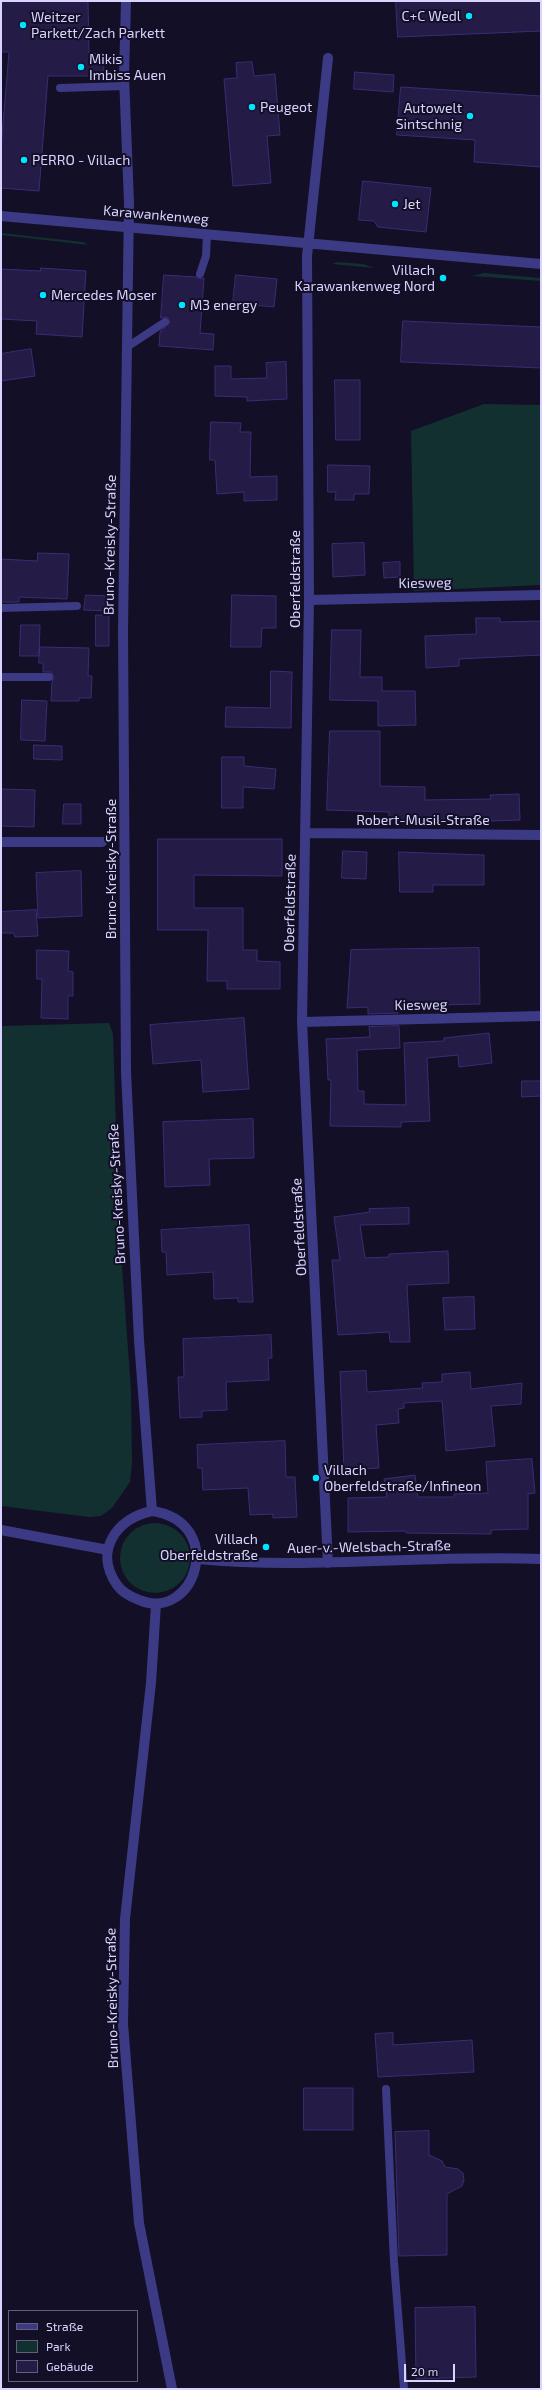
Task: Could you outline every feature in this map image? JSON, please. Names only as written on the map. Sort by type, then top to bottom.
[{"type":"street","name":"Bruno-Kreisky-Straße","points":[[126,1],[125,86],[129,203],[127,227],[123,630],[126,1072],[139,1332],[152,1511]]},
{"type":"street","points":[[308,242],[328,58]]},
{"type":"street","name":"Karawankenweg","points":[[1,216],[308,242],[541,264]]},
{"type":"street","name":"Oberfeldstraße","points":[[308,242],[309,600],[302,1022],[328,1563]]},
{"type":"street","name":"Kiesweg","points":[[309,600],[541,595]]},
{"type":"street","name":"Robert-Musil-Straße","points":[[306,833],[541,835]]},
{"type":"street","points":[[1,842],[102,842]]},
{"type":"street","name":"Kiesweg","points":[[302,1022],[541,1016]]},
{"type":"street","points":[[152,1511],[165,1513],[177,1519],[189,1530],[196,1544],[198,1559],[196,1570],[185,1589],[168,1602],[156,1604],[129,1596],[117,1586],[110,1572],[108,1550],[118,1528],[128,1519],[152,1511]]},
{"type":"street","points":[[1,1530],[108,1550]]},
{"type":"street","name":"Auer-v.-Welsbach-Straße","points":[[198,1559],[328,1563],[508,1557],[541,1559]]},
{"type":"street","name":"Bruno-Kreisky-Straße","points":[[156,1604],[151,1683],[125,1920],[123,2024],[139,2223],[172,2389]]},
{"type":"lane","points":[[60,88],[125,86]]},
{"type":"lane","points":[[200,274],[206,256],[207,234]]},
{"type":"lane","points":[[127,347],[165,322]]},
{"type":"lane","points":[[1,608],[77,606]]},
{"type":"lane","points":[[1,677],[49,677]]},
{"type":"lane","points":[[386,2089],[394,2262],[404,2389]]},
{"type":"green space","points":[[1,233],[83,242],[88,245],[1,235]]},
{"type":"green space","points":[[337,262],[363,264],[374,268],[332,264]]},
{"type":"green space","points":[[484,273],[541,278],[541,281],[472,276]]},
{"type":"green space","points":[[484,404],[541,405],[541,585],[414,591],[411,431]]},
{"type":"green space","points":[[109,1023],[113,1034],[119,1224],[131,1390],[132,1463],[130,1482],[112,1508],[101,1516],[89,1517],[1,1506],[1,1026]]},
{"type":"green space","points":[[155,1523],[168,1526],[180,1533],[187,1545],[190,1558],[187,1571],[180,1583],[168,1590],[155,1593],[142,1590],[130,1583],[123,1571],[120,1558],[123,1545],[130,1533],[142,1526]]},
{"type":"building","points":[[1,1],[88,1],[89,54],[103,53],[104,72],[91,73],[91,76],[48,76],[39,191],[1,188],[1,148],[9,52],[1,52]]},
{"type":"building","name":"C+C Wedl","points":[[396,1],[541,1],[541,31],[398,37]]},
{"type":"building","name":"Peugeot","points":[[252,62],[254,76],[275,74],[280,135],[267,136],[271,183],[233,186],[224,79],[237,78],[236,63]]},
{"type":"building","points":[[355,72],[394,75],[393,92],[354,89]]},
{"type":"building","name":"Autowelt Sintschnig","points":[[401,87],[541,96],[541,167],[474,162],[475,140],[397,135]]},
{"type":"building","name":"Jet","points":[[363,181],[431,188],[426,232],[378,227],[374,221],[359,220]]},
{"type":"building","name":"Mercedes Moser","points":[[41,268],[86,271],[82,337],[36,334],[37,321],[1,319],[1,269],[40,271]]},
{"type":"building","name":"M3 energy","points":[[164,275],[196,277],[199,279],[204,278],[200,333],[214,334],[213,350],[159,346],[160,332],[170,322],[167,317],[161,318]]},
{"type":"building","points":[[236,275],[277,279],[274,307],[233,303]]},
{"type":"building","points":[[403,321],[541,327],[541,368],[401,362]]},
{"type":"building","points":[[31,349],[35,376],[1,381],[1,354]]},
{"type":"building","points":[[286,362],[287,399],[247,401],[247,397],[215,396],[215,366],[231,366],[231,379],[267,378],[266,363]]},
{"type":"building","points":[[335,380],[360,380],[360,440],[336,440]]},
{"type":"building","points":[[211,422],[241,423],[240,432],[251,432],[250,477],[277,476],[277,500],[244,501],[244,492],[217,494],[215,460],[210,460]]},
{"type":"building","points":[[328,465],[370,466],[369,494],[354,494],[354,500],[335,500],[336,492],[328,492]]},
{"type":"building","points":[[364,543],[365,575],[333,577],[332,544]]},
{"type":"building","points":[[38,553],[69,554],[67,599],[19,597],[19,602],[1,602],[1,559],[37,561]]},
{"type":"building","points":[[400,562],[400,577],[384,578],[383,563]]},
{"type":"building","points":[[86,595],[108,596],[107,611],[84,610]]},
{"type":"building","points":[[232,595],[276,596],[276,628],[262,628],[261,647],[231,647]]},
{"type":"building","points":[[96,615],[109,615],[109,646],[96,646]]},
{"type":"building","points":[[476,618],[500,618],[500,622],[541,621],[541,655],[459,659],[459,666],[426,668],[425,636],[476,634]]},
{"type":"building","points":[[21,625],[40,625],[39,656],[20,656]]},
{"type":"building","points":[[332,630],[361,630],[360,677],[382,677],[382,691],[415,691],[416,725],[378,726],[378,701],[330,700]]},
{"type":"building","points":[[40,647],[89,648],[88,676],[92,676],[91,698],[79,698],[79,701],[51,701],[52,682],[54,677],[51,672],[43,672],[43,663],[39,663]]},
{"type":"building","points":[[271,671],[292,672],[291,728],[225,727],[226,707],[270,708]]},
{"type":"building","points":[[22,700],[47,701],[45,741],[21,740]]},
{"type":"building","points":[[330,731],[380,731],[380,786],[425,787],[425,800],[491,799],[490,795],[519,794],[520,820],[491,821],[491,818],[389,820],[389,812],[327,810]]},
{"type":"building","points":[[34,745],[62,746],[62,760],[34,759]]},
{"type":"building","points":[[222,757],[244,757],[244,766],[276,769],[274,789],[243,787],[243,808],[222,808]]},
{"type":"building","points":[[1,789],[35,790],[34,827],[1,826]]},
{"type":"building","points":[[64,804],[81,804],[81,824],[63,824]]},
{"type":"building","points":[[158,839],[282,839],[282,876],[194,875],[194,908],[243,908],[243,950],[257,950],[257,961],[280,962],[280,989],[227,989],[227,981],[207,981],[208,930],[158,930]]},
{"type":"building","points":[[343,851],[367,852],[366,879],[342,878]]},
{"type":"building","points":[[399,852],[484,855],[484,885],[433,885],[433,892],[400,892]]},
{"type":"building","points":[[81,871],[82,916],[38,918],[36,873]]},
{"type":"building","points":[[36,910],[38,936],[15,937],[14,933],[1,933],[1,912]]},
{"type":"building","points":[[479,948],[480,1004],[398,1006],[398,1013],[368,1014],[368,1007],[347,1008],[351,950]]},
{"type":"building","points":[[37,950],[69,951],[68,971],[73,972],[73,996],[68,996],[68,1019],[41,1018],[42,979],[37,979]]},
{"type":"building","points":[[244,1018],[249,1089],[203,1092],[201,1060],[153,1064],[150,1025]]},
{"type":"building","points":[[399,1026],[400,1048],[357,1050],[358,1091],[364,1091],[364,1104],[406,1105],[404,1043],[444,1041],[444,1038],[489,1033],[492,1063],[459,1067],[458,1055],[427,1058],[430,1121],[401,1122],[401,1127],[330,1126],[331,1080],[328,1080],[326,1039],[370,1037],[369,1027]]},
{"type":"building","points":[[522,1081],[541,1081],[541,1096],[522,1097]]},
{"type":"building","points":[[253,1119],[254,1158],[209,1159],[210,1185],[165,1187],[163,1122]]},
{"type":"building","points":[[409,1208],[409,1224],[360,1225],[365,1258],[389,1257],[389,1254],[448,1251],[449,1283],[407,1285],[410,1342],[390,1342],[389,1332],[338,1335],[332,1260],[340,1260],[334,1217],[370,1212],[369,1209]]},
{"type":"building","points":[[249,1225],[253,1302],[238,1302],[238,1298],[214,1299],[213,1272],[167,1275],[166,1252],[162,1252],[161,1230]]},
{"type":"building","points":[[474,1297],[475,1329],[445,1330],[443,1298]]},
{"type":"building","points":[[271,1335],[272,1358],[268,1358],[269,1380],[226,1382],[227,1410],[202,1411],[202,1417],[180,1418],[178,1377],[184,1377],[183,1339]]},
{"type":"building","points":[[366,1371],[367,1392],[423,1388],[422,1383],[442,1382],[442,1374],[470,1372],[471,1389],[522,1383],[521,1404],[491,1406],[495,1446],[446,1451],[442,1401],[404,1403],[404,1408],[398,1409],[399,1423],[376,1425],[379,1468],[344,1470],[340,1372]]},
{"type":"building","points":[[285,1441],[286,1477],[295,1477],[297,1517],[273,1518],[273,1514],[250,1515],[248,1488],[203,1490],[202,1468],[198,1468],[197,1445]]},
{"type":"building","points":[[532,1459],[535,1493],[528,1494],[528,1529],[491,1530],[491,1534],[406,1533],[406,1531],[348,1532],[348,1498],[387,1497],[384,1479],[415,1475],[418,1497],[454,1497],[454,1494],[488,1493],[486,1462]]},
{"type":"building","points":[[393,2033],[393,2045],[472,2040],[474,2072],[378,2077],[375,2034]]},
{"type":"building","points":[[304,2088],[353,2088],[353,2130],[304,2130]]},
{"type":"building","points":[[429,2131],[429,2155],[442,2161],[445,2167],[458,2169],[463,2173],[464,2180],[462,2186],[447,2194],[447,2255],[399,2256],[395,2132]]},
{"type":"building","points":[[475,2307],[476,2377],[416,2379],[415,2308]]},
{"type":"place","name":"C+C Wedl","points":[[469,16]]},
{"type":"place","name":"Weitzer Parkett/Zach Parkett","points":[[23,25]]},
{"type":"place","name":"Mikis Imbiss Auen","points":[[81,67]]},
{"type":"place","name":"Peugeot","points":[[252,107]]},
{"type":"place","name":"Autowelt Sintschnig","points":[[470,116]]},
{"type":"place","name":"PERRO - Villach","points":[[24,160]]},
{"type":"place","name":"Jet","points":[[395,204]]},
{"type":"place","name":"Villach Karawankenweg Nord","points":[[443,278]]},
{"type":"place","name":"Mercedes Moser","points":[[43,295]]},
{"type":"place","name":"M3 energy","points":[[182,305]]},
{"type":"place","name":"Villach Oberfeldstraße/Infineon","points":[[316,1478]]},
{"type":"place","name":"Villach Oberfeldstraße","points":[[266,1547]]}]
